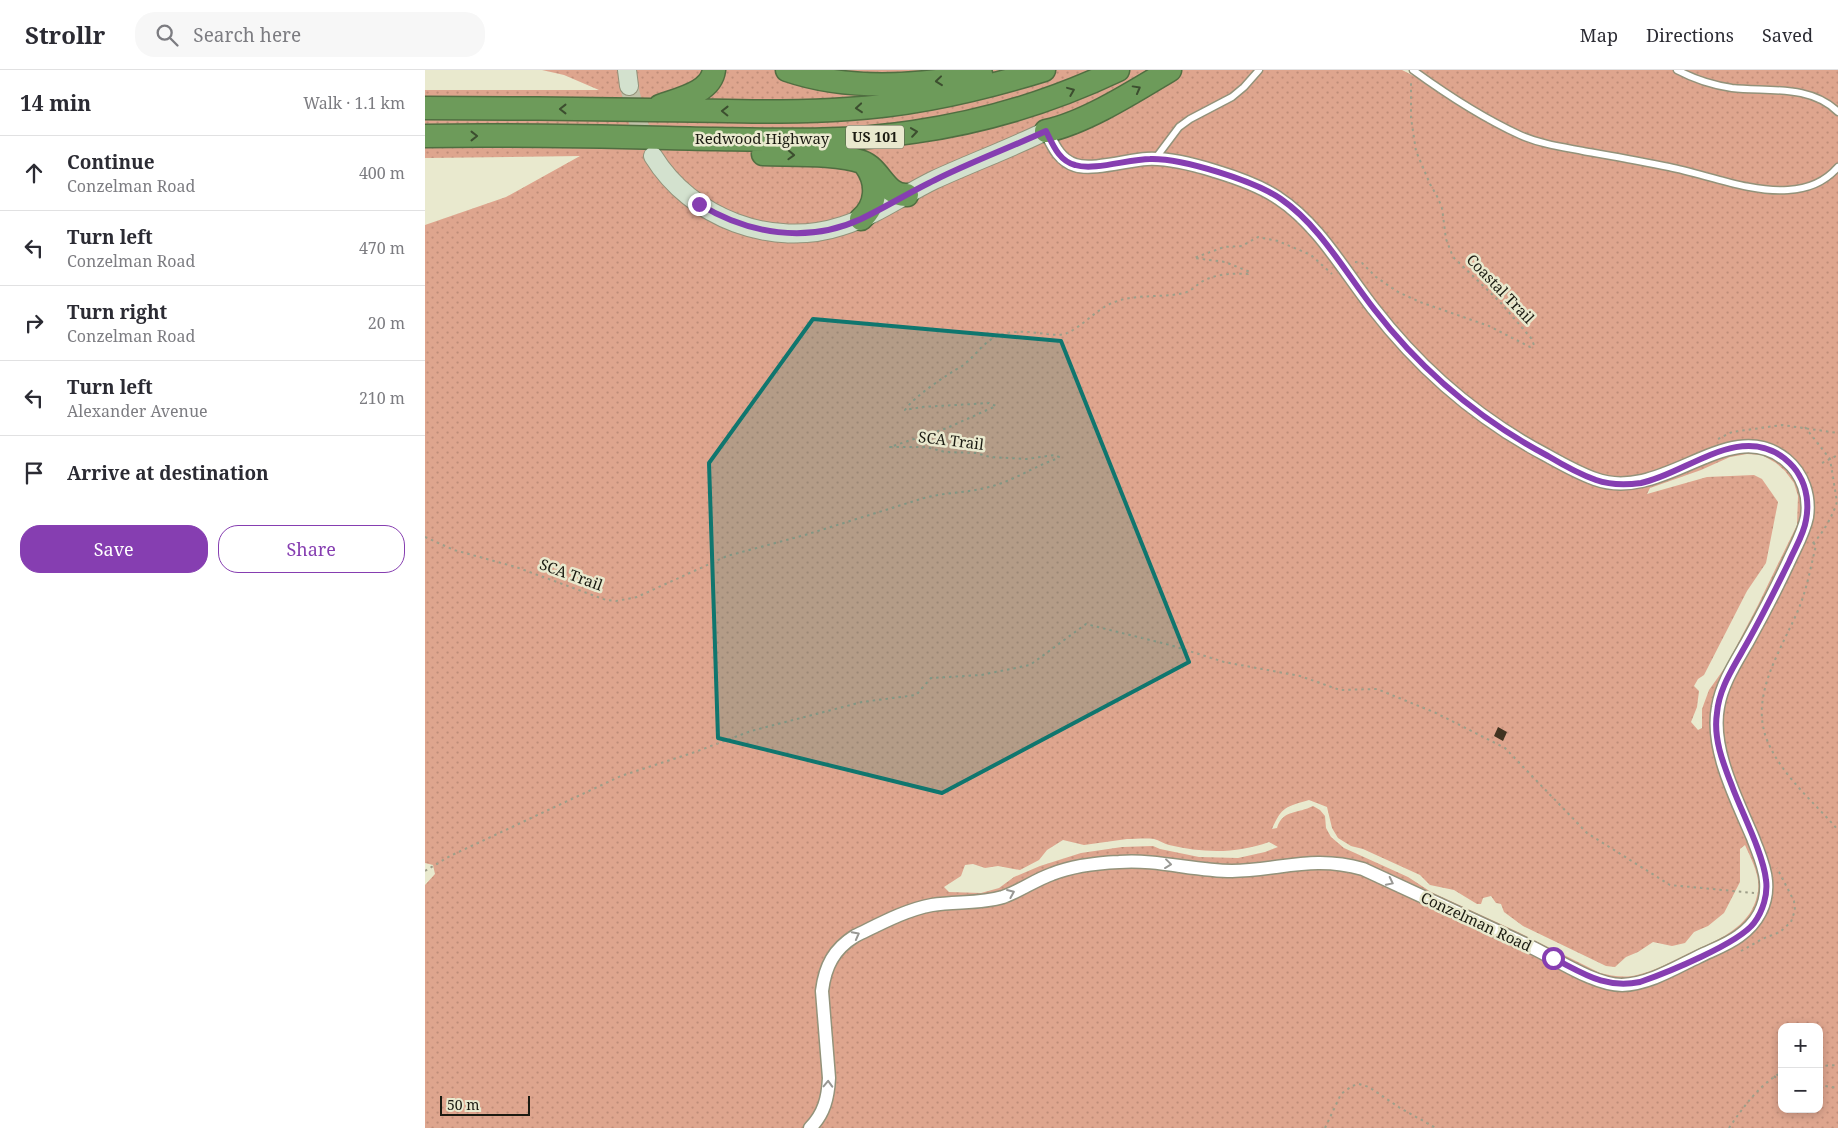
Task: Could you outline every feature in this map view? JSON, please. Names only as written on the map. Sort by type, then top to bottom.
[{"type":"highway","points":[[652,110],[703,88],[711,81],[714,70]]},
{"type":"highway","points":[[787,70],[826,80],[872,84],[963,78],[1004,70]]},
{"type":"highway","name":"Redwood Highway","points":[[425,108],[799,112],[875,107],[950,96],[1044,70]]},
{"type":"highway","name":"Redwood Highway","points":[[425,136],[830,139],[912,132],[963,123],[1013,110],[1061,94],[1118,70]]},
{"type":"highway","points":[[1046,131],[1063,127],[1091,114],[1170,70]]},
{"type":"highway","points":[[621,137],[737,152],[843,158],[859,161],[873,168],[892,191],[907,195]]},
{"type":"highway","points":[[859,161],[869,172],[874,188],[872,203],[861,219]]},
{"type":"main road","points":[[653,156],[667,176],[689,197],[717,214],[743,226],[772,232],[809,233],[835,228],[861,219],[936,179],[1046,131]]},
{"type":"street","name":"Conzelman Road","points":[[810,1128],[824,1108],[828,1092],[822,991],[828,964],[841,946],[855,936],[917,909],[933,905],[990,900],[1016,892],[1053,874],[1072,868],[1118,862],[1155,862],[1231,871],[1305,863],[1330,862],[1345,864],[1363,869],[1527,945],[1593,978],[1613,984],[1626,985],[1653,978],[1734,940],[1755,921],[1763,908],[1766,894],[1766,878],[1763,865],[1724,764],[1719,748],[1716,715],[1723,687],[1762,616],[1802,533],[1806,520],[1807,495],[1801,480],[1792,466],[1777,454],[1763,448],[1747,445],[1734,447],[1641,482],[1607,483],[1586,476],[1516,439],[1480,414],[1430,372],[1338,272],[1303,218],[1271,193],[1217,173],[1155,159],[1076,166],[1061,156],[1046,131]]},
{"type":"lane","points":[[804,70],[826,80]]},
{"type":"lane","points":[[1155,159],[1179,127],[1190,119],[1232,97],[1259,70]]},
{"type":"lane","points":[[1677,70],[1719,86],[1803,94],[1822,100],[1838,112]]},
{"type":"lane","points":[[1412,73],[1509,129],[1531,139],[1554,145],[1671,167],[1753,187],[1776,190],[1799,189],[1810,186],[1820,182],[1838,167]]},
{"type":"path","name":"Coastal Trail","points":[[1338,272],[1353,262],[1362,263],[1376,277],[1398,292],[1420,302],[1489,326],[1530,347],[1535,345],[1500,302],[1453,257],[1446,239],[1438,198],[1415,151],[1411,118],[1412,73]]},
{"type":"path","name":"SCA Trail","points":[[425,537],[453,550],[515,567],[606,600],[616,601],[637,597],[727,556],[805,535],[939,494],[972,492],[990,487],[1009,481],[1057,459],[1059,457],[1055,455],[1026,458],[990,458],[976,453],[945,452],[926,447],[890,447],[947,428],[996,406],[989,403],[905,410],[916,398],[954,370],[963,366],[981,347],[996,336],[1017,332],[1061,334],[1072,330],[1106,306],[1120,300],[1134,296],[1169,296],[1190,291],[1205,280],[1223,275],[1248,274],[1250,272],[1246,269],[1225,262],[1194,258],[1224,247],[1242,246],[1258,237],[1278,241],[1311,255],[1338,272]]},
{"type":"path","points":[[1715,440],[1733,432],[1782,425],[1838,433]]},
{"type":"path","points":[[1805,427],[1830,459],[1837,502],[1836,508],[1819,537]]},
{"type":"path","points":[[1823,463],[1838,455]]},
{"type":"path","points":[[1802,533],[1815,545],[1800,606],[1765,687],[1761,708],[1768,741],[1789,775],[1838,830]]},
{"type":"path","points":[[425,871],[451,856],[621,776],[695,752],[751,731],[862,702],[916,695],[931,678],[981,675],[1030,665],[1087,624],[1170,645],[1224,662],[1300,676],[1340,690],[1377,689],[1435,713],[1505,748],[1587,833],[1670,885],[1766,894]]},
{"type":"path","points":[[1823,1066],[1838,1065]]},
{"type":"path","points":[[1729,1128],[1763,1085],[1778,1074]]},
{"type":"path","points":[[1774,1076],[1778,1079]]},
{"type":"path","points":[[1325,1128],[1341,1094],[1352,1086],[1359,1084],[1369,1087],[1400,1108],[1436,1128]]},
{"type":"path","points":[[1823,1086],[1838,1088]]},
{"type":"highlighted area","points":[[813,319],[1061,341],[1189,662],[942,793],[718,738],[709,463]]},
{"type":"shaded area","points":[[542,70],[1402,70],[1416,77],[1418,70],[1838,70],[1838,1128],[425,1128],[425,885],[435,874],[433,865],[425,863],[425,225],[506,197],[580,156],[425,158],[425,90],[599,90],[564,75]],"holes":[[[1747,454],[1762,455],[1776,463],[1794,483],[1798,496],[1797,525],[1726,666],[1709,690],[1702,709],[1702,728],[1698,730],[1691,722],[1697,707],[1699,691],[1694,686],[1698,679],[1704,675],[1747,591],[1766,563],[1778,502],[1762,479],[1754,475],[1707,477],[1647,494],[1650,488],[1701,470],[1730,457]],[[1309,800],[1327,807],[1332,828],[1338,838],[1351,846],[1363,849],[1420,875],[1430,885],[1454,890],[1477,904],[1481,904],[1483,898],[1491,896],[1496,903],[1501,904],[1504,912],[1523,926],[1606,966],[1615,967],[1626,957],[1653,942],[1672,946],[1685,943],[1694,932],[1708,926],[1724,913],[1740,882],[1740,849],[1745,845],[1757,876],[1758,889],[1756,901],[1744,921],[1731,931],[1719,939],[1662,966],[1637,975],[1618,976],[1600,973],[1518,932],[1431,892],[1408,877],[1344,848],[1331,837],[1326,828],[1325,816],[1313,806],[1287,815],[1277,828],[1272,829],[1286,808]],[[1127,839],[1154,839],[1182,848],[1207,851],[1244,849],[1269,842],[1278,847],[1238,858],[1199,857],[1153,846],[1122,847],[1081,853],[1040,866],[1014,877],[999,888],[981,893],[949,892],[944,887],[961,876],[965,865],[973,864],[985,868],[998,866],[1020,870],[1039,860],[1047,850],[1063,840],[1084,845]]]},
{"type":"building","points":[[1498,727],[1507,732],[1503,741],[1494,736]]},
{"type":"tunnel","points":[[629,86],[637,119],[648,147]]},
{"type":"route","points":[[699,204],[727,220],[755,229],[784,233],[809,233],[829,230],[861,219],[936,179],[1046,131],[1059,154],[1073,165],[1086,166],[1155,159],[1202,168],[1258,187],[1271,193],[1292,208],[1313,229],[1399,340],[1430,372],[1463,401],[1516,439],[1586,476],[1607,483],[1629,484],[1641,482],[1734,447],[1747,445],[1768,449],[1792,466],[1799,475],[1807,495],[1806,520],[1777,587],[1723,687],[1716,715],[1719,748],[1724,764],[1763,865],[1766,878],[1766,894],[1763,908],[1753,924],[1734,940],[1653,978],[1640,982],[1626,985],[1604,982],[1553,958]]}]
